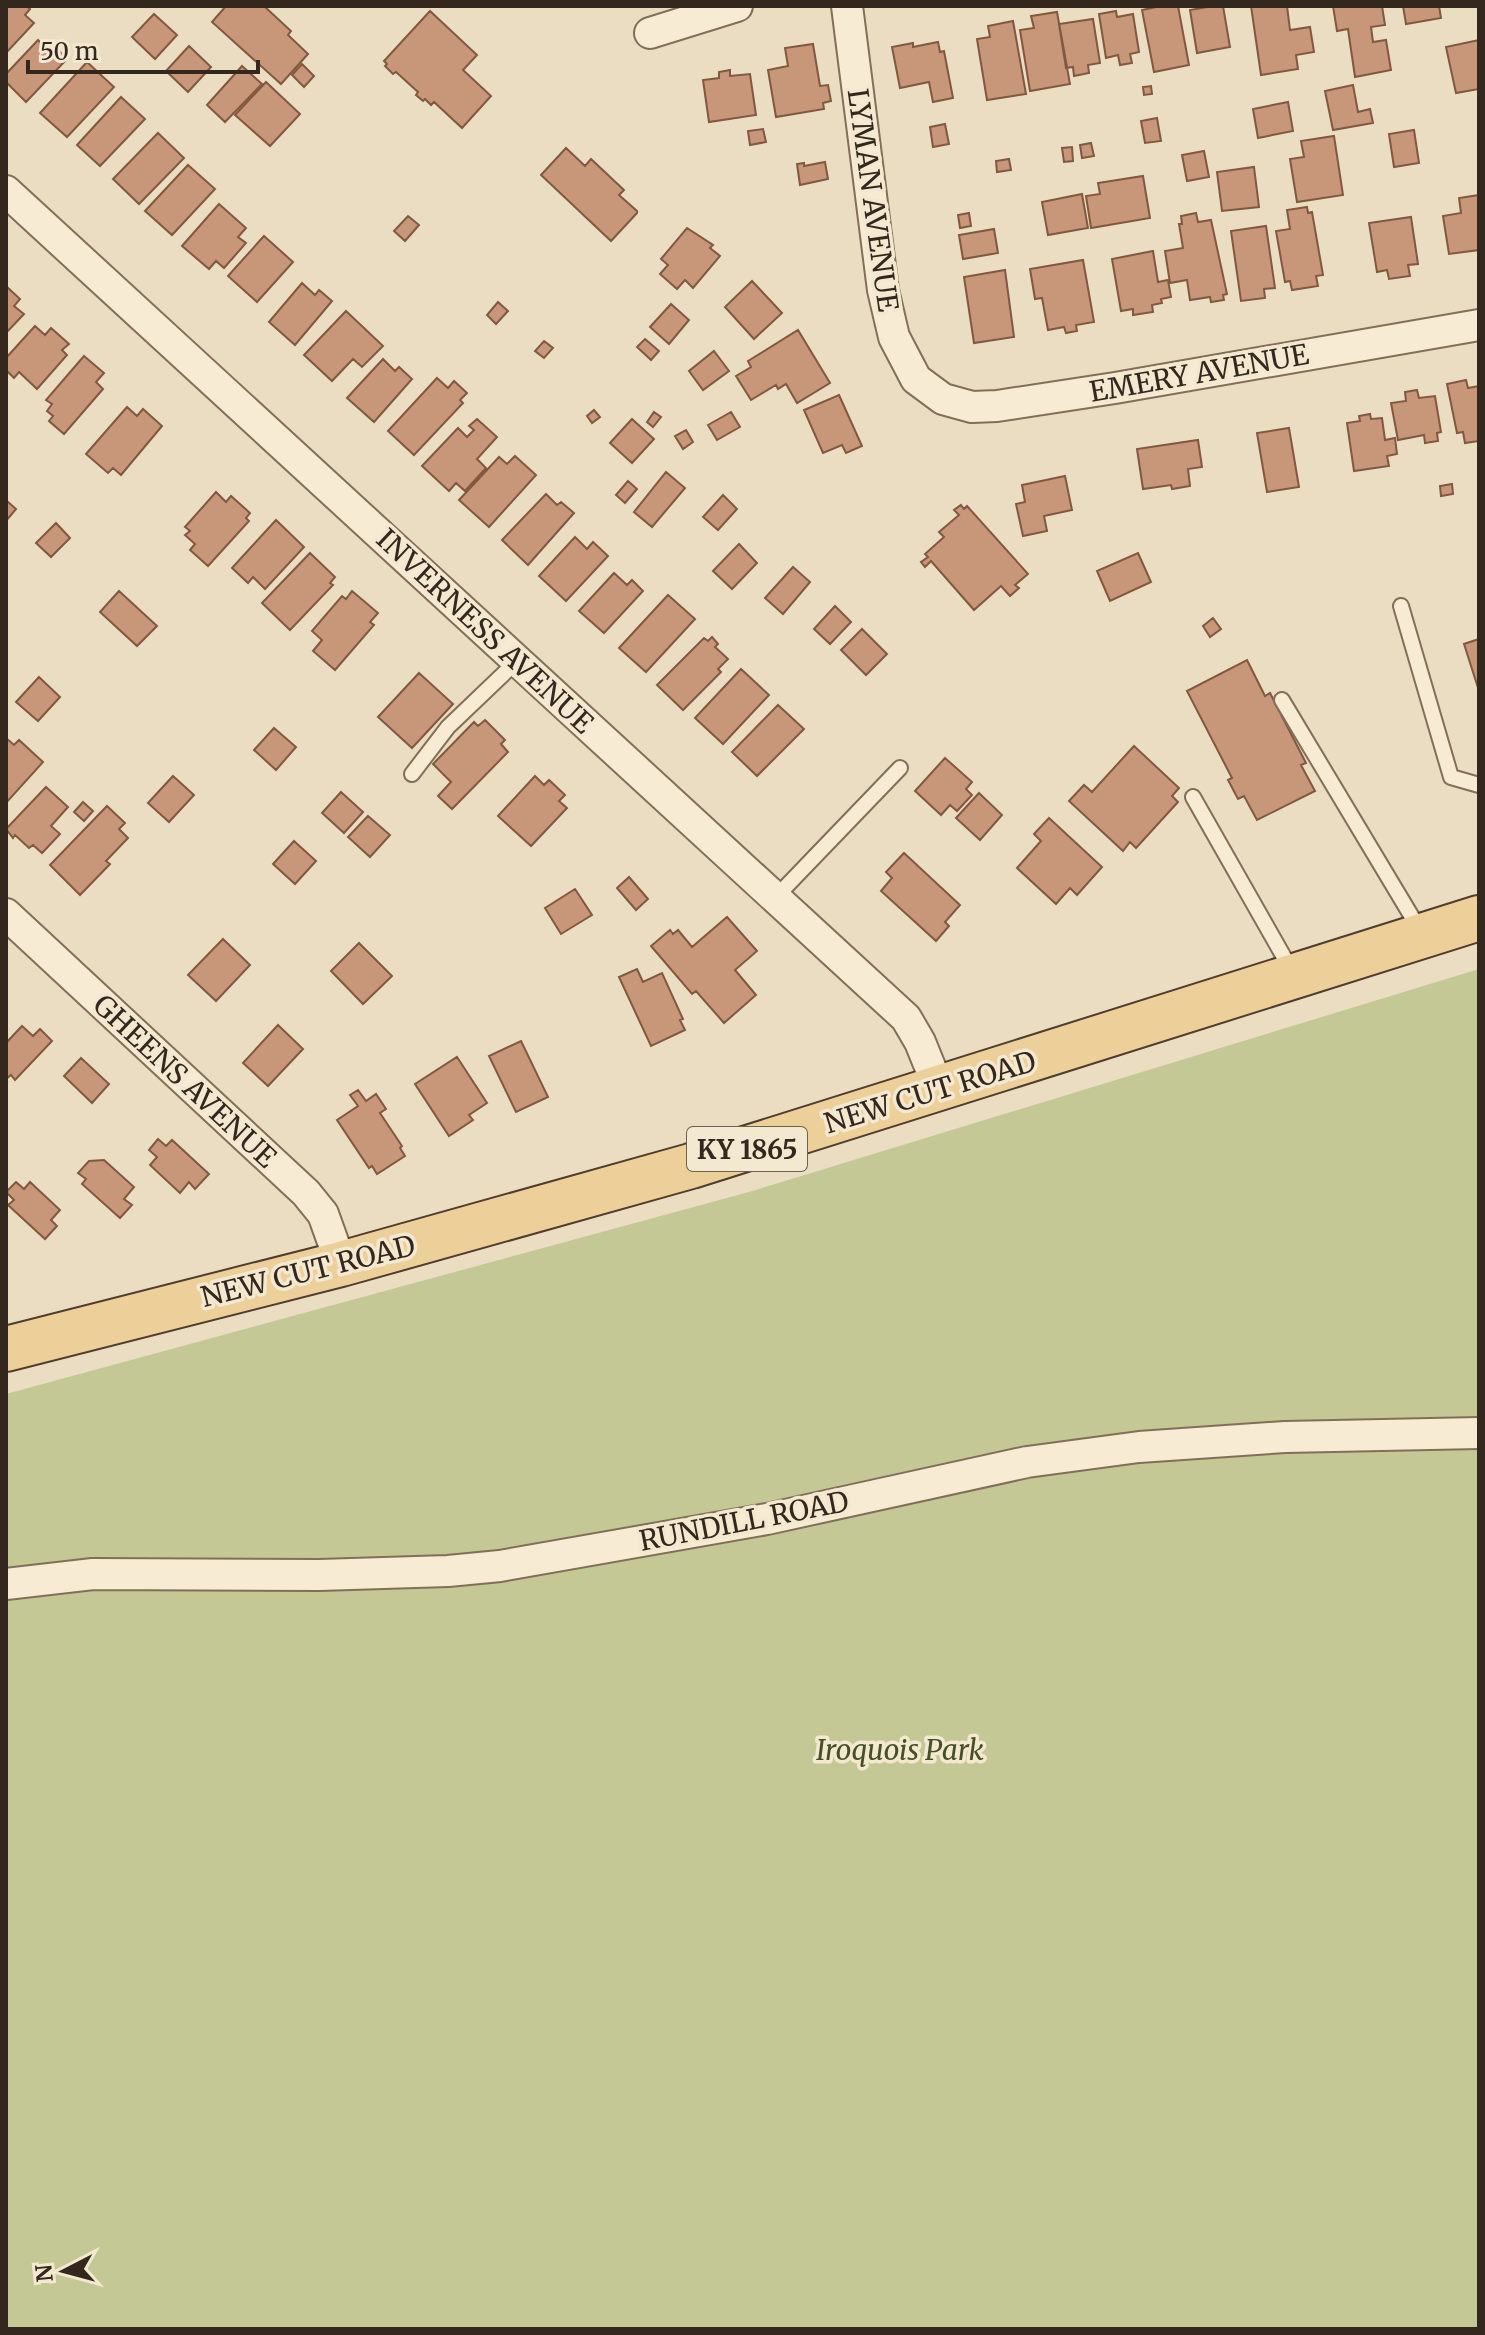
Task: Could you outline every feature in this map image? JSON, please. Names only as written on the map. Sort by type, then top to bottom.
[{"type":"main road","name":"NEW CUT ROAD","points":[[6,1349],[341,1264],[691,1166],[1479,918]]},
{"type":"street","points":[[650,33],[737,6]]},
{"type":"street","name":"LYMAN AVENUE","points":[[847,6],[883,290],[894,337],[907,366],[923,385]]},
{"type":"street","name":"INVERNESS AVENUE","points":[[6,191],[906,1018],[920,1042],[939,1089]]},
{"type":"street","name":"EMERY AVENUE","points":[[923,385],[943,399],[972,407],[997,406],[1479,325]]},
{"type":"street","name":"GHEENS AVENUE","points":[[6,914],[306,1193],[323,1214],[341,1264]]},
{"type":"street","name":"RUNDILL ROAD","points":[[6,1584],[93,1574],[319,1575],[474,1568],[767,1519],[1027,1462],[1139,1447],[1285,1437],[1479,1433]]},
{"type":"lane","points":[[1401,606],[1451,777],[1479,785]]},
{"type":"lane","points":[[412,774],[448,727],[485,695],[517,661]]},
{"type":"lane","points":[[1282,700],[1423,936]]},
{"type":"lane","points":[[775,898],[900,768]]},
{"type":"lane","points":[[1193,797],[1295,977]]},
{"type":"green space","name":"Iroquois Park","points":[[1479,969],[1479,2329],[6,2329],[6,1394],[749,1192]]},
{"type":"building","points":[[6,6],[27,6],[30,9],[25,15],[34,23],[6,53]]},
{"type":"building","points":[[226,6],[264,6],[291,31],[288,35],[308,54],[281,84],[212,22]]},
{"type":"building","points":[[1178,6],[1189,65],[1154,72],[1142,10]]},
{"type":"building","points":[[1223,6],[1230,47],[1197,53],[1190,10]]},
{"type":"building","points":[[1251,6],[1287,6],[1290,30],[1310,27],[1314,52],[1296,55],[1298,69],[1261,75]]},
{"type":"building","points":[[1333,6],[1382,6],[1385,25],[1371,27],[1373,42],[1386,40],[1391,70],[1355,77],[1348,29],[1337,31]]},
{"type":"building","points":[[1403,6],[1439,6],[1441,18],[1406,24]]},
{"type":"building","points":[[430,11],[477,55],[463,70],[491,96],[462,128],[434,102],[431,105],[425,99],[423,101],[416,95],[418,92],[385,66],[384,61]]},
{"type":"building","points":[[1116,11],[1117,17],[1133,14],[1139,52],[1130,54],[1132,63],[1120,65],[1118,55],[1106,58],[1099,14]]},
{"type":"building","points":[[1057,12],[1070,84],[1030,91],[1020,30],[1034,28],[1031,16]]},
{"type":"building","points":[[154,14],[177,35],[155,59],[132,37]]},
{"type":"building","points":[[1093,19],[1100,63],[1088,65],[1089,73],[1074,76],[1073,67],[1066,68],[1059,24]]},
{"type":"building","points":[[1013,21],[1026,94],[987,100],[977,39],[990,37],[988,26]]},
{"type":"building","points":[[38,40],[50,52],[55,47],[67,59],[26,102],[6,82],[6,74]]},
{"type":"building","points":[[1479,40],[1479,89],[1456,93],[1446,47]]},
{"type":"building","points":[[938,42],[940,52],[944,51],[953,98],[933,102],[929,82],[900,88],[892,47]]},
{"type":"building","points":[[813,44],[820,86],[828,85],[831,101],[823,103],[824,109],[776,117],[768,70],[788,66],[785,48]]},
{"type":"building","points":[[189,46],[211,67],[188,92],[166,71]]},
{"type":"building","points":[[87,62],[114,87],[67,137],[40,113]]},
{"type":"building","points":[[302,64],[314,76],[304,87],[292,75]]},
{"type":"building","points":[[242,66],[262,84],[225,122],[207,105]]},
{"type":"building","points":[[730,70],[730,76],[750,74],[756,115],[709,122],[703,80],[719,78],[719,72]]},
{"type":"building","points":[[266,82],[300,114],[270,146],[235,115]]},
{"type":"building","points":[[1353,85],[1358,112],[1370,109],[1373,123],[1333,130],[1325,91]]},
{"type":"building","points":[[1151,86],[1152,94],[1144,95],[1143,87]]},
{"type":"building","points":[[121,97],[145,119],[100,166],[77,145]]},
{"type":"building","points":[[1288,102],[1293,131],[1258,138],[1253,109]]},
{"type":"building","points":[[1157,118],[1161,141],[1145,143],[1141,121]]},
{"type":"building","points":[[945,124],[949,144],[933,147],[930,127]]},
{"type":"building","points":[[763,129],[766,142],[750,145],[748,131]]},
{"type":"building","points":[[1414,130],[1419,163],[1394,167],[1389,134]]},
{"type":"building","points":[[158,133],[184,158],[139,204],[113,179]]},
{"type":"building","points":[[1334,136],[1343,195],[1297,202],[1290,159],[1304,157],[1301,141]]},
{"type":"building","points":[[1091,143],[1094,156],[1082,158],[1080,145]]},
{"type":"building","points":[[1072,147],[1073,161],[1064,162],[1062,148]]},
{"type":"building","points":[[566,148],[585,166],[591,159],[624,190],[619,195],[637,211],[611,241],[541,175]]},
{"type":"building","points":[[1204,151],[1209,177],[1187,181],[1182,155]]},
{"type":"building","points":[[1009,159],[1011,170],[997,172],[996,161]]},
{"type":"building","points":[[825,162],[828,179],[800,185],[797,164],[804,163],[804,166]]},
{"type":"building","points":[[188,165],[215,189],[172,235],[145,211]]},
{"type":"building","points":[[1254,167],[1259,207],[1222,211],[1217,172]]},
{"type":"building","points":[[1143,176],[1150,218],[1091,228],[1086,196],[1100,194],[1098,183]]},
{"type":"building","points":[[1082,194],[1088,228],[1048,235],[1042,202]]},
{"type":"building","points":[[1479,195],[1479,250],[1449,254],[1443,216],[1461,213],[1459,198]]},
{"type":"building","points":[[219,204],[246,228],[238,237],[246,243],[224,268],[216,261],[209,269],[182,246]]},
{"type":"building","points":[[1307,207],[1308,213],[1312,212],[1323,275],[1316,276],[1318,286],[1292,290],[1290,281],[1285,282],[1276,231],[1290,229],[1287,210]]},
{"type":"building","points":[[969,213],[971,226],[960,228],[958,215]]},
{"type":"building","points":[[1196,213],[1198,222],[1211,220],[1227,294],[1223,295],[1224,300],[1211,302],[1210,297],[1190,300],[1187,280],[1170,283],[1165,251],[1183,248],[1179,224],[1182,224],[1181,216]]},
{"type":"building","points":[[408,216],[419,225],[405,241],[394,231]]},
{"type":"building","points":[[1411,217],[1418,264],[1408,265],[1410,276],[1389,279],[1387,270],[1377,272],[1369,223]]},
{"type":"building","points":[[1266,226],[1275,288],[1264,289],[1265,298],[1241,301],[1231,231]]},
{"type":"building","points":[[687,228],[713,245],[710,248],[720,256],[693,288],[685,280],[677,289],[660,274],[668,265],[661,259]]},
{"type":"building","points":[[994,229],[998,253],[963,259],[959,235]]},
{"type":"building","points":[[264,236],[293,262],[257,302],[228,276]]},
{"type":"building","points":[[1153,251],[1158,282],[1168,280],[1171,297],[1152,305],[1153,312],[1133,315],[1133,309],[1121,311],[1112,259]]},
{"type":"building","points":[[1083,260],[1094,322],[1076,325],[1077,331],[1066,333],[1064,327],[1048,330],[1042,298],[1035,299],[1030,269]]},
{"type":"building","points":[[1005,270],[1014,337],[974,343],[964,277]]},
{"type":"building","points":[[752,281],[782,313],[754,339],[725,307]]},
{"type":"building","points":[[302,283],[315,295],[319,290],[332,301],[295,345],[269,322]]},
{"type":"building","points":[[6,286],[20,299],[14,306],[24,314],[6,333]]},
{"type":"building","points":[[498,302],[508,311],[496,324],[487,315]]},
{"type":"building","points":[[671,304],[689,320],[669,344],[650,327]]},
{"type":"building","points":[[346,311],[383,346],[362,367],[353,359],[332,381],[304,355]]},
{"type":"building","points":[[35,326],[45,335],[51,328],[69,344],[62,350],[67,355],[37,389],[19,372],[14,378],[6,370],[6,358]]},
{"type":"building","points":[[798,330],[830,383],[797,403],[786,384],[778,389],[776,385],[751,400],[736,376],[751,367],[748,361]]},
{"type":"building","points":[[645,339],[659,351],[651,360],[637,347]]},
{"type":"building","points":[[544,341],[553,348],[544,358],[535,351]]},
{"type":"building","points":[[714,351],[729,371],[703,390],[689,371]]},
{"type":"building","points":[[84,356],[104,373],[96,382],[103,389],[64,434],[49,421],[53,416],[47,411],[52,404],[46,400]]},
{"type":"building","points":[[383,359],[395,371],[399,367],[412,379],[374,422],[347,398]]},
{"type":"building","points":[[437,378],[448,388],[454,381],[467,393],[460,400],[463,403],[414,455],[388,431]]},
{"type":"building","points":[[1466,380],[1468,388],[1479,386],[1479,441],[1465,443],[1463,432],[1457,433],[1447,384]]},
{"type":"building","points":[[1417,390],[1419,398],[1435,396],[1441,432],[1437,433],[1438,441],[1425,443],[1424,435],[1398,440],[1391,403],[1406,401],[1405,392]]},
{"type":"building","points":[[839,395],[862,446],[846,453],[842,445],[823,453],[804,410]]},
{"type":"building","points":[[127,407],[137,416],[143,409],[162,426],[121,475],[113,468],[108,473],[86,454]]},
{"type":"building","points":[[594,410],[600,417],[592,423],[587,416]]},
{"type":"building","points":[[654,412],[661,417],[653,427],[647,422]]},
{"type":"building","points":[[731,412],[740,427],[717,440],[708,425]]},
{"type":"building","points":[[1370,414],[1371,419],[1382,418],[1385,440],[1395,438],[1397,454],[1387,456],[1389,466],[1354,471],[1347,423],[1360,421],[1359,416]]},
{"type":"building","points":[[477,419],[497,437],[477,459],[486,468],[465,491],[456,483],[449,491],[422,466],[458,428],[467,437],[474,430],[469,426]]},
{"type":"building","points":[[632,419],[654,439],[632,463],[610,443]]},
{"type":"building","points":[[1289,428],[1299,487],[1267,492],[1257,433]]},
{"type":"building","points":[[686,430],[693,442],[683,449],[675,436]]},
{"type":"building","points":[[1198,440],[1202,467],[1188,469],[1190,486],[1143,489],[1137,449]]},
{"type":"building","points":[[515,456],[536,475],[489,527],[459,500],[499,457],[507,464]]},
{"type":"building","points":[[666,472],[685,488],[652,527],[634,512]]},
{"type":"building","points":[[1065,476],[1072,510],[1044,516],[1047,531],[1023,536],[1016,504],[1025,502],[1022,485]]},
{"type":"building","points":[[628,481],[637,489],[625,503],[616,495]]},
{"type":"building","points":[[1452,484],[1453,494],[1441,496],[1440,486]]},
{"type":"building","points":[[216,492],[226,502],[231,496],[250,513],[246,518],[249,521],[208,566],[190,550],[195,544],[185,535],[190,531],[185,527]]},
{"type":"building","points":[[546,494],[557,505],[561,502],[574,513],[528,565],[502,540]]},
{"type":"building","points":[[723,495],[737,509],[718,530],[703,517]]},
{"type":"building","points":[[6,502],[16,509],[6,521]]},
{"type":"building","points":[[961,505],[964,509],[967,506],[1028,574],[1015,585],[1019,588],[1010,596],[1001,586],[974,610],[931,561],[925,567],[921,562],[928,557],[925,554],[944,537],[939,532],[959,515],[954,510]]},
{"type":"building","points":[[276,520],[304,547],[265,589],[253,577],[248,583],[232,568]]},
{"type":"building","points":[[56,523],[70,538],[51,557],[36,543]]},
{"type":"building","points":[[575,537],[587,549],[593,542],[608,556],[566,601],[539,576]]},
{"type":"building","points":[[739,544],[757,563],[732,589],[713,571]]},
{"type":"building","points":[[310,553],[335,577],[330,583],[333,585],[290,630],[262,603]]},
{"type":"building","points":[[1138,553],[1151,582],[1110,601],[1097,571]]},
{"type":"building","points":[[793,567],[810,582],[783,614],[765,598]]},
{"type":"building","points":[[614,573],[627,585],[632,580],[643,591],[604,633],[579,611]]},
{"type":"building","points":[[119,591],[157,626],[137,646],[100,612]]},
{"type":"building","points":[[352,591],[378,613],[370,622],[374,625],[335,670],[313,651],[322,640],[312,631],[342,596],[346,599]]},
{"type":"building","points":[[668,595],[695,619],[646,672],[619,648]]},
{"type":"building","points":[[835,606],[851,622],[830,644],[814,629]]},
{"type":"building","points":[[1213,618],[1221,629],[1210,637],[1203,626]]},
{"type":"building","points":[[862,629],[887,654],[866,675],[841,650]]},
{"type":"building","points":[[712,637],[718,644],[715,647],[728,659],[718,669],[721,672],[683,710],[657,685],[704,638],[708,641]]},
{"type":"building","points":[[1479,639],[1479,691],[1464,644]]},
{"type":"building","points":[[1247,660],[1265,696],[1270,693],[1306,763],[1301,765],[1315,791],[1257,820],[1244,796],[1238,799],[1228,780],[1232,778],[1187,691]]},
{"type":"building","points":[[741,669],[769,695],[723,744],[695,718]]},
{"type":"building","points":[[419,673],[453,704],[412,748],[378,717]]},
{"type":"building","points":[[39,677],[60,697],[38,721],[16,702]]},
{"type":"building","points":[[778,705],[804,729],[757,776],[732,752]]},
{"type":"building","points":[[485,720],[505,740],[501,744],[508,752],[452,809],[438,796],[451,782],[433,764],[474,722],[478,726]]},
{"type":"building","points":[[274,728],[296,747],[276,770],[254,750]]},
{"type":"building","points":[[6,738],[14,745],[19,740],[43,762],[6,803]]},
{"type":"building","points":[[1134,746],[1179,788],[1172,796],[1178,802],[1136,848],[1130,842],[1123,851],[1069,801],[1084,785],[1092,792]]},
{"type":"building","points":[[945,758],[972,782],[966,789],[972,795],[957,811],[950,805],[941,815],[915,791]]},
{"type":"building","points":[[173,776],[194,795],[169,822],[148,803]]},
{"type":"building","points":[[535,776],[544,785],[549,780],[565,795],[559,801],[567,808],[531,846],[498,816]]},
{"type":"building","points":[[46,787],[68,807],[51,826],[60,834],[42,853],[33,845],[29,848],[15,835],[13,838],[6,829]]},
{"type":"building","points":[[341,792],[363,812],[344,833],[322,813]]},
{"type":"building","points":[[979,793],[1002,815],[980,840],[956,818]]},
{"type":"building","points":[[83,802],[93,811],[84,821],[74,812]]},
{"type":"building","points":[[107,806],[125,823],[119,829],[128,838],[106,861],[110,864],[80,895],[50,865]]},
{"type":"building","points":[[368,816],[390,835],[370,857],[348,837]]},
{"type":"building","points":[[1049,818],[1102,867],[1077,895],[1070,888],[1056,904],[1017,868],[1041,841],[1034,834]]},
{"type":"building","points":[[294,841],[316,861],[295,884],[273,864]]},
{"type":"building","points":[[904,853],[960,905],[945,922],[949,926],[936,941],[881,891],[892,878],[886,872]]},
{"type":"building","points":[[629,877],[648,899],[636,910],[617,888]]},
{"type":"building","points":[[575,889],[592,915],[561,934],[545,908]]},
{"type":"building","points":[[727,917],[757,951],[735,970],[756,995],[724,1023],[696,991],[692,994],[651,946],[670,930],[673,934],[678,930],[692,947]]},
{"type":"building","points":[[223,939],[250,965],[216,1001],[188,975]]},
{"type":"building","points":[[359,943],[392,976],[363,1004],[331,971]]},
{"type":"building","points":[[637,969],[643,982],[662,973],[685,1030],[651,1046],[619,977]]},
{"type":"building","points":[[278,1025],[303,1049],[268,1086],[243,1063]]},
{"type":"building","points":[[22,1026],[33,1036],[40,1029],[52,1041],[15,1080],[11,1075],[6,1079],[6,1043]]},
{"type":"building","points":[[521,1041],[548,1097],[516,1112],[489,1056]]},
{"type":"building","points":[[457,1057],[487,1103],[469,1115],[473,1120],[449,1136],[415,1084]]},
{"type":"building","points":[[81,1058],[109,1084],[92,1103],[64,1076]]},
{"type":"building","points":[[358,1090],[366,1101],[376,1094],[386,1109],[380,1113],[402,1146],[400,1148],[405,1156],[377,1174],[372,1166],[369,1168],[337,1120],[358,1106],[350,1095]]},
{"type":"building","points":[[158,1139],[166,1146],[172,1140],[209,1174],[195,1189],[189,1182],[180,1193],[150,1165],[157,1157],[149,1150]]},
{"type":"building","points":[[104,1160],[134,1187],[124,1199],[132,1205],[120,1218],[82,1184],[86,1179],[78,1173],[89,1161]]},
{"type":"building","points":[[16,1182],[24,1189],[30,1182],[60,1210],[51,1220],[57,1226],[45,1239],[8,1205],[14,1200],[6,1192]]}]
